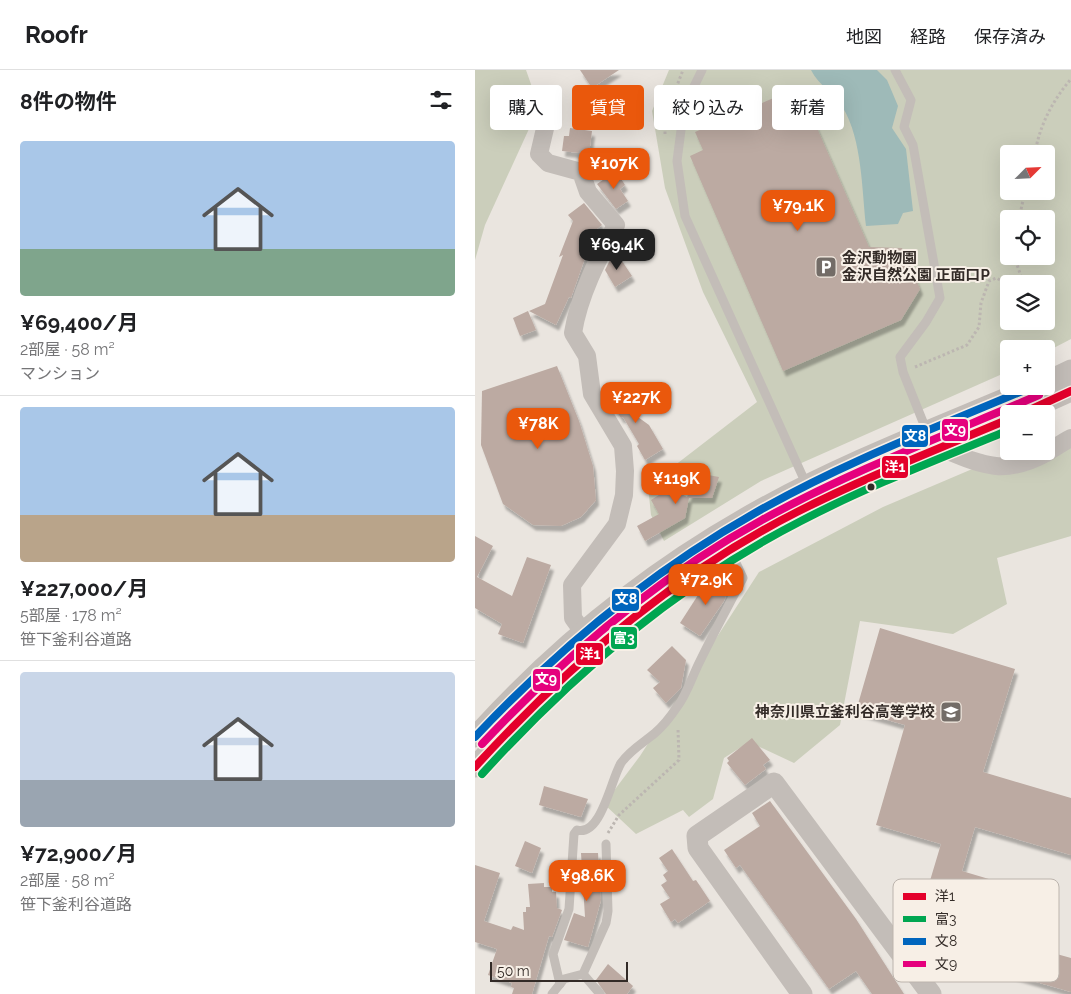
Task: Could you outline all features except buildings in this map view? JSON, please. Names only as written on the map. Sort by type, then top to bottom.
[{"type":"street","points":[[545,130],[539,154],[548,163],[581,172],[588,192],[616,225],[576,313],[573,333],[587,356],[592,394],[623,446],[625,471],[625,495],[617,524],[572,585],[573,618],[588,640]]},
{"type":"street","points":[[1055,378],[1071,370]]},
{"type":"street","points":[[1040,405],[1071,391]]},
{"type":"street","points":[[475,767],[588,640],[642,584],[757,511],[812,495],[934,440],[1018,395]]},
{"type":"street","points":[[934,440],[1000,422]]},
{"type":"street","points":[[934,440],[979,463],[997,468],[1011,467],[1046,452],[1071,438]]},
{"type":"street","points":[[475,737],[506,703],[588,640],[649,604],[729,550],[768,527],[812,495]]},
{"type":"street","points":[[802,994],[698,848],[697,836],[775,783],[893,943]]},
{"type":"street","points":[[922,982],[931,994]]},
{"type":"lane","points":[[702,70],[684,108],[677,161],[685,216],[812,495]]},
{"type":"lane","points":[[895,70],[911,100],[904,127],[913,145],[940,298],[900,357],[903,372],[934,440]]},
{"type":"lane","points":[[560,984],[553,954],[569,909],[574,834],[577,830],[588,830],[600,814],[612,788],[612,781],[621,764],[630,753],[657,732],[679,705],[743,578],[729,550]]},
{"type":"lane","points":[[583,974],[606,923],[608,911],[606,844]]},
{"type":"lane","points":[[551,994],[560,984],[573,975],[583,974]]},
{"type":"lane","points":[[583,974],[600,994]]},
{"type":"path","points":[[1036,145],[1048,113],[1071,79]]},
{"type":"path","points":[[903,372],[967,345],[979,327],[981,303],[989,281],[996,278],[1000,280]]},
{"type":"path","points":[[606,844],[609,831],[619,815],[679,760],[679,705]]},
{"type":"green space","points":[[475,70],[526,70],[531,85],[490,85],[490,130],[528,130],[485,225],[475,260]]},
{"type":"green space","points":[[669,70],[1071,70],[1071,339],[1055,347],[1055,340],[1000,340],[1000,375],[761,481],[664,541],[651,515],[648,486],[757,402],[703,292],[665,188],[655,130],[762,130],[762,85],[663,85]]},
{"type":"green space","points":[[654,106],[654,123],[652,111]]},
{"type":"green space","points":[[1071,445],[1071,536],[997,558],[1007,604],[953,634],[860,621],[840,725],[794,763],[749,742],[724,758],[713,799],[689,817],[683,810],[636,834],[604,804],[640,756],[759,572],[883,507],[977,467],[1007,460],[1055,460],[1055,449]]},
{"type":"water","points":[[811,70],[877,70],[887,80],[898,106],[892,128],[906,149],[913,211],[903,213],[898,224],[866,226],[858,149],[844,110],[844,85],[822,85]]},
{"type":"transit line","name":"洋1","points":[[1041,405],[1071,391]]},
{"type":"transit line","name":"文8","points":[[475,737],[539,673],[606,614],[678,561],[716,536],[823,477],[893,445],[1012,395]]},
{"type":"transit line","name":"文9","points":[[482,744],[546,680],[613,621],[685,567],[723,543],[762,520],[830,485],[1039,395]]},
{"type":"transit line","name":"洋1","points":[[475,767],[510,729],[585,658],[665,593],[707,564],[751,537],[823,499],[1000,423]]},
{"type":"transit line","name":"富3","points":[[482,774],[517,736],[591,666],[630,633],[712,573],[756,546],[826,508],[904,473],[1000,434]]},
{"type":"place","name":"金沢動物園 金沢自然公園 正面口P","points":[[826,267]]},
{"type":"place","name":"神奈川県立釜利谷高等学校","points":[[951,712]]}]
